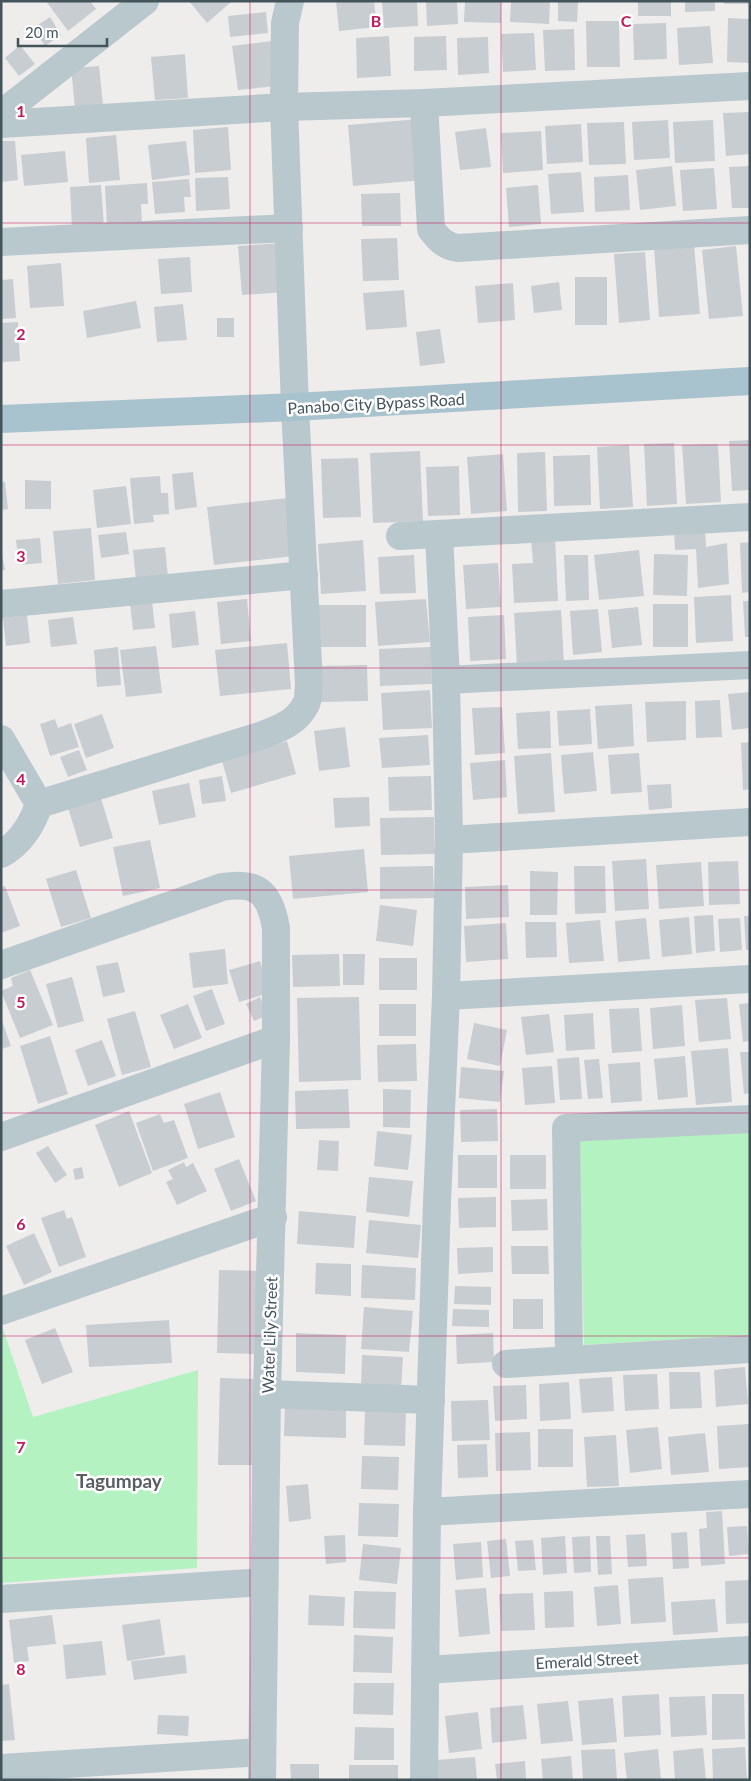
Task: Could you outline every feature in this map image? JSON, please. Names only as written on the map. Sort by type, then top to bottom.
[{"type":"main road","name":"Panabo City Bypass Road","points":[[1,419],[295,407],[750,381]]},
{"type":"street","points":[[1,114],[145,1]]},
{"type":"street","points":[[39,804],[260,736],[281,728],[296,718],[307,704],[309,684],[295,407],[284,107],[285,23],[290,1]]},
{"type":"street","points":[[1,124],[284,107],[424,103],[750,86]]},
{"type":"street","points":[[424,103],[432,230],[449,247],[458,248],[750,230]]},
{"type":"street","points":[[1,242],[289,228]]},
{"type":"street","points":[[400,536],[750,517]]},
{"type":"street","points":[[424,1780],[427,1512],[446,996],[449,840],[446,680],[439,534]]},
{"type":"street","points":[[1,604],[304,575]]},
{"type":"street","points":[[446,680],[750,665]]},
{"type":"street","points":[[1,739],[39,804],[34,821],[23,837],[9,850],[1,854]]},
{"type":"street","points":[[449,840],[750,822]]},
{"type":"street","name":"Water Lily Street","points":[[1,965],[222,887],[250,886],[263,894],[273,911],[276,928],[276,1039],[273,1217],[267,1394],[262,1780]]},
{"type":"street","points":[[446,996],[750,979]]},
{"type":"street","points":[[1,1137],[276,1039]]},
{"type":"street","points":[[568,1360],[566,1128],[750,1119]]},
{"type":"street","points":[[1,1311],[273,1217]]},
{"type":"street","points":[[506,1364],[750,1350]]},
{"type":"street","points":[[267,1394],[431,1400]]},
{"type":"street","points":[[427,1512],[750,1494]]},
{"type":"street","points":[[1,1599],[264,1582]]},
{"type":"street","name":"Emerald Street","points":[[425,1670],[750,1650]]},
{"type":"street","points":[[1,1768],[262,1752]]},
{"type":"green space","points":[[750,1130],[750,1335],[584,1345],[579,1139]]},
{"type":"green space","points":[[3,1329],[33,1417],[198,1370],[197,1568],[1,1583],[1,1330]]},
{"type":"building","points":[[46,1],[90,1],[96,9],[68,31]]},
{"type":"building","points":[[189,1],[232,1],[207,23]]},
{"type":"building","points":[[336,1],[374,1],[377,27],[339,31]]},
{"type":"building","points":[[382,1],[417,1],[418,26],[384,28]]},
{"type":"building","points":[[426,1],[457,1],[458,24],[427,26]]},
{"type":"building","points":[[465,1],[501,1],[501,23],[464,22]]},
{"type":"building","points":[[511,1],[550,1],[549,24],[510,22]]},
{"type":"building","points":[[558,1],[578,1],[577,22],[558,21]]},
{"type":"building","points":[[638,1],[671,1],[671,16],[638,16]]},
{"type":"building","points":[[685,1],[715,1],[715,11],[685,12]]},
{"type":"building","points":[[724,1],[750,1],[750,4],[724,4]]},
{"type":"building","points":[[266,12],[268,33],[230,37],[228,16]]},
{"type":"building","points":[[50,17],[61,35],[45,46],[33,28]]},
{"type":"building","points":[[728,18],[750,19],[750,63],[727,62]]},
{"type":"building","points":[[586,21],[619,21],[620,67],[587,67]]},
{"type":"building","points":[[666,23],[667,59],[634,60],[633,24]]},
{"type":"building","points":[[710,26],[713,63],[679,65],[677,28]]},
{"type":"building","points":[[574,29],[575,70],[545,71],[543,30]]},
{"type":"building","points":[[534,33],[536,70],[503,72],[501,34]]},
{"type":"building","points":[[389,36],[391,76],[357,78],[356,38]]},
{"type":"building","points":[[446,36],[447,70],[414,71],[414,37]]},
{"type":"building","points":[[488,37],[489,73],[458,75],[457,38]]},
{"type":"building","points":[[272,41],[277,86],[238,90],[232,46]]},
{"type":"building","points":[[20,45],[35,64],[19,76],[5,58]]},
{"type":"building","points":[[185,54],[188,98],[155,100],[151,57]]},
{"type":"building","points":[[99,66],[103,105],[75,108],[71,68]]},
{"type":"building","points":[[750,112],[750,154],[726,156],[723,113]]},
{"type":"building","points":[[419,119],[424,180],[353,186],[348,125]]},
{"type":"building","points":[[668,120],[670,158],[634,160],[632,122]]},
{"type":"building","points":[[713,120],[715,161],[675,163],[673,122]]},
{"type":"building","points":[[624,122],[626,164],[589,165],[587,123]]},
{"type":"building","points":[[581,124],[583,162],[547,164],[545,126]]},
{"type":"building","points":[[228,127],[231,170],[195,173],[193,130]]},
{"type":"building","points":[[486,128],[491,167],[460,170],[455,132]]},
{"type":"building","points":[[541,131],[543,170],[503,173],[501,133]]},
{"type":"building","points":[[116,135],[120,180],[89,183],[86,138]]},
{"type":"building","points":[[1,141],[15,141],[18,180],[1,182]]},
{"type":"building","points":[[186,141],[190,175],[152,180],[148,145]]},
{"type":"building","points":[[65,151],[68,182],[24,186],[21,155]]},
{"type":"building","points":[[672,166],[676,206],[640,210],[636,170]]},
{"type":"building","points":[[750,166],[750,208],[732,208],[729,167]]},
{"type":"building","points":[[714,168],[717,209],[683,211],[680,170]]},
{"type":"building","points":[[581,172],[584,212],[551,214],[548,174]]},
{"type":"building","points":[[628,175],[630,210],[595,212],[594,177]]},
{"type":"building","points":[[228,177],[230,209],[196,211],[195,178]]},
{"type":"building","points":[[189,179],[191,197],[184,197],[185,212],[155,214],[152,182]]},
{"type":"building","points":[[147,183],[148,204],[141,204],[142,224],[107,227],[105,186]]},
{"type":"building","points":[[101,185],[104,226],[72,228],[70,187]]},
{"type":"building","points":[[538,185],[541,224],[509,227],[506,188]]},
{"type":"building","points":[[400,193],[401,226],[362,226],[361,194]]},
{"type":"building","points":[[397,238],[399,280],[363,281],[361,239]]},
{"type":"building","points":[[282,243],[286,292],[242,295],[238,246]]},
{"type":"building","points":[[694,244],[700,314],[659,317],[654,247]]},
{"type":"building","points":[[736,246],[743,316],[709,319],[702,250]]},
{"type":"building","points":[[645,252],[650,320],[619,323],[614,254]]},
{"type":"building","points":[[190,257],[192,292],[161,294],[158,259]]},
{"type":"building","points":[[61,263],[64,306],[30,308],[27,266]]},
{"type":"building","points":[[575,277],[607,277],[607,325],[575,325]]},
{"type":"building","points":[[13,279],[16,318],[1,319],[1,280]]},
{"type":"building","points":[[559,282],[562,310],[534,313],[531,286]]},
{"type":"building","points":[[513,283],[515,320],[478,323],[475,286]]},
{"type":"building","points":[[404,290],[407,327],[366,330],[363,293]]},
{"type":"building","points":[[136,301],[141,328],[87,338],[83,311]]},
{"type":"building","points":[[183,304],[187,340],[157,342],[154,307]]},
{"type":"building","points":[[217,318],[234,318],[234,337],[217,337]]},
{"type":"building","points":[[18,322],[20,361],[1,362],[1,323]]},
{"type":"building","points":[[440,329],[445,363],[420,366],[416,332]]},
{"type":"building","points":[[750,440],[750,490],[732,491],[729,441]]},
{"type":"building","points":[[674,443],[677,504],[647,506],[644,444]]},
{"type":"building","points":[[718,444],[721,502],[686,504],[682,445]]},
{"type":"building","points":[[629,445],[633,507],[600,509],[597,447]]},
{"type":"building","points":[[420,451],[423,521],[373,523],[370,453]]},
{"type":"building","points":[[545,452],[547,511],[518,512],[517,453]]},
{"type":"building","points":[[503,454],[507,511],[471,514],[467,457]]},
{"type":"building","points":[[590,455],[591,505],[554,506],[553,456]]},
{"type":"building","points":[[358,458],[361,517],[323,518],[321,459]]},
{"type":"building","points":[[459,466],[460,515],[428,516],[426,467]]},
{"type":"building","points":[[193,472],[197,507],[175,510],[172,474]]},
{"type":"building","points":[[160,476],[161,493],[168,493],[169,514],[153,515],[154,522],[134,524],[130,478]]},
{"type":"building","points":[[25,480],[51,481],[51,509],[25,509]]},
{"type":"building","points":[[1,482],[5,482],[8,509],[1,510]]},
{"type":"building","points":[[126,486],[131,524],[97,528],[93,490]]},
{"type":"building","points":[[288,498],[295,556],[214,565],[207,507]]},
{"type":"building","points":[[91,528],[95,580],[58,584],[53,531]]},
{"type":"building","points":[[674,531],[705,531],[706,547],[727,543],[729,584],[698,588],[696,549],[675,550]]},
{"type":"building","points":[[126,532],[129,554],[101,558],[98,535]]},
{"type":"building","points":[[555,537],[558,601],[514,603],[512,564],[533,563],[531,538]]},
{"type":"building","points":[[40,538],[42,563],[19,565],[16,540]]},
{"type":"building","points":[[363,540],[366,591],[321,594],[318,544]]},
{"type":"building","points":[[750,542],[750,592],[742,593],[740,543]]},
{"type":"building","points":[[165,547],[168,577],[136,580],[133,550]]},
{"type":"building","points":[[1,550],[5,570],[1,570]]},
{"type":"building","points":[[639,550],[644,596],[599,600],[594,555]]},
{"type":"building","points":[[654,554],[688,555],[687,596],[653,595]]},
{"type":"building","points":[[414,555],[416,593],[380,594],[378,557]]},
{"type":"building","points":[[564,555],[588,555],[589,600],[566,601]]},
{"type":"building","points":[[498,563],[501,607],[466,609],[463,565]]},
{"type":"building","points":[[731,595],[733,641],[696,643],[694,597]]},
{"type":"building","points":[[247,599],[251,641],[221,644],[217,602]]},
{"type":"building","points":[[426,599],[430,642],[378,646],[375,602]]},
{"type":"building","points":[[152,601],[155,628],[133,630],[130,603]]},
{"type":"building","points":[[743,601],[750,601],[750,637],[745,637]]},
{"type":"building","points":[[653,604],[688,604],[688,647],[653,647]]},
{"type":"building","points":[[319,605],[366,605],[366,647],[319,647]]},
{"type":"building","points":[[638,607],[642,645],[612,648],[608,610]]},
{"type":"building","points":[[598,609],[602,652],[573,655],[570,611]]},
{"type":"building","points":[[561,610],[564,664],[517,667],[514,613]]},
{"type":"building","points":[[195,611],[199,645],[172,648],[169,614]]},
{"type":"building","points":[[27,615],[30,643],[6,646],[3,618]]},
{"type":"building","points":[[504,615],[506,659],[470,661],[468,617]]},
{"type":"building","points":[[73,617],[77,644],[51,647],[48,620]]},
{"type":"building","points":[[287,643],[291,689],[220,696],[215,650]]},
{"type":"building","points":[[156,646],[162,693],[126,697],[120,650]]},
{"type":"building","points":[[118,647],[121,685],[97,687],[94,650]]},
{"type":"building","points":[[431,647],[432,684],[380,686],[379,649]]},
{"type":"building","points":[[367,665],[368,701],[321,702],[320,666]]},
{"type":"building","points":[[430,690],[432,728],[383,730],[381,693]]},
{"type":"building","points":[[750,692],[750,728],[732,730],[728,694]]},
{"type":"building","points":[[720,700],[722,737],[696,738],[695,701]]},
{"type":"building","points":[[686,701],[686,740],[647,742],[645,702]]},
{"type":"building","points":[[632,704],[634,746],[598,749],[595,706]]},
{"type":"building","points":[[502,707],[505,753],[475,755],[472,708]]},
{"type":"building","points":[[590,709],[592,744],[559,746],[557,711]]},
{"type":"building","points":[[550,711],[551,748],[518,749],[516,713]]},
{"type":"building","points":[[102,714],[114,748],[86,758],[74,724]]},
{"type":"building","points":[[55,719],[58,728],[71,723],[79,747],[50,756],[40,724]]},
{"type":"building","points":[[345,727],[350,767],[319,771],[314,731]]},
{"type":"building","points":[[428,735],[430,765],[382,768],[379,738]]},
{"type":"building","points":[[287,741],[296,774],[231,793],[222,761]]},
{"type":"building","points":[[750,742],[750,789],[743,790],[741,743]]},
{"type":"building","points":[[79,750],[87,770],[68,777],[60,757]]},
{"type":"building","points":[[593,752],[597,791],[564,794],[561,755]]},
{"type":"building","points":[[551,753],[555,812],[518,814],[514,756]]},
{"type":"building","points":[[639,753],[642,792],[611,794],[608,755]]},
{"type":"building","points":[[505,760],[507,797],[473,800],[470,763]]},
{"type":"building","points":[[222,776],[226,801],[202,804],[199,780]]},
{"type":"building","points":[[431,776],[432,810],[389,811],[388,777]]},
{"type":"building","points":[[189,783],[196,817],[159,825],[152,791]]},
{"type":"building","points":[[671,784],[672,808],[649,810],[647,785]]},
{"type":"building","points":[[100,795],[113,838],[80,847],[67,804]]},
{"type":"building","points":[[369,797],[370,826],[335,828],[333,798]]},
{"type":"building","points":[[434,817],[435,854],[381,855],[380,818]]},
{"type":"building","points":[[150,840],[160,888],[123,896],[113,847]]},
{"type":"building","points":[[364,849],[368,892],[293,899],[289,856]]},
{"type":"building","points":[[646,859],[649,909],[615,911],[612,861]]},
{"type":"building","points":[[738,861],[740,904],[709,905],[708,862]]},
{"type":"building","points":[[701,862],[704,906],[659,909],[656,865]]},
{"type":"building","points":[[433,866],[434,898],[380,899],[380,867]]},
{"type":"building","points":[[574,866],[605,866],[606,913],[575,914]]},
{"type":"building","points":[[76,870],[91,918],[61,927],[46,879]]},
{"type":"building","points":[[530,871],[558,872],[557,915],[530,915]]},
{"type":"building","points":[[508,885],[509,917],[466,919],[465,887]]},
{"type":"building","points":[[5,886],[20,926],[1,933],[1,887]]},
{"type":"building","points":[[380,905],[417,910],[413,946],[376,941]]},
{"type":"building","points":[[713,915],[715,951],[696,953],[694,916]]},
{"type":"building","points":[[744,916],[750,916],[750,950],[746,950]]},
{"type":"building","points":[[689,917],[692,954],[662,957],[659,920]]},
{"type":"building","points":[[646,918],[650,959],[618,962],[615,921]]},
{"type":"building","points":[[740,918],[742,950],[720,952],[718,919]]},
{"type":"building","points":[[600,920],[604,961],[569,963],[566,923]]},
{"type":"building","points":[[525,922],[556,922],[557,957],[526,958]]},
{"type":"building","points":[[506,923],[508,959],[466,962],[464,926]]},
{"type":"building","points":[[225,949],[228,984],[193,988],[189,953]]},
{"type":"building","points":[[339,954],[340,986],[293,987],[292,955]]},
{"type":"building","points":[[343,954],[365,954],[364,985],[343,985]]},
{"type":"building","points":[[379,958],[417,958],[417,990],[379,990]]},
{"type":"building","points":[[260,961],[269,993],[239,1002],[229,970]]},
{"type":"building","points":[[118,962],[125,992],[103,997],[96,966]]},
{"type":"building","points":[[30,970],[53,1025],[20,1038],[1,991],[13,986],[11,978]]},
{"type":"building","points":[[72,977],[84,1021],[58,1028],[46,984]]},
{"type":"building","points":[[212,989],[225,1024],[206,1031],[193,996]]},
{"type":"building","points":[[260,997],[268,1015],[254,1021],[246,1004]]},
{"type":"building","points":[[359,997],[361,1080],[299,1082],[297,998]]},
{"type":"building","points":[[727,998],[731,1039],[699,1042],[695,1000]]},
{"type":"building","points":[[750,1003],[750,1041],[743,1042],[739,1004]]},
{"type":"building","points":[[188,1004],[202,1038],[174,1049],[160,1015]]},
{"type":"building","points":[[379,1004],[416,1004],[416,1036],[379,1036]]},
{"type":"building","points":[[682,1005],[685,1046],[653,1049],[650,1008]]},
{"type":"building","points":[[639,1008],[642,1051],[612,1053],[609,1009]]},
{"type":"building","points":[[135,1011],[151,1067],[122,1075],[107,1019]]},
{"type":"building","points":[[593,1013],[595,1049],[566,1051],[564,1015]]},
{"type":"building","points":[[549,1014],[554,1052],[526,1055],[521,1017]]},
{"type":"building","points":[[1,1018],[11,1046],[1,1049]]},
{"type":"building","points":[[474,1023],[507,1030],[500,1066],[467,1059]]},
{"type":"building","points":[[50,1036],[68,1094],[38,1104],[20,1046]]},
{"type":"building","points":[[102,1040],[116,1076],[88,1086],[75,1050]]},
{"type":"building","points":[[416,1044],[417,1081],[378,1082],[377,1045]]},
{"type":"building","points":[[728,1048],[732,1102],[696,1105],[691,1051]]},
{"type":"building","points":[[740,1052],[750,1052],[750,1093],[744,1094]]},
{"type":"building","points":[[685,1056],[688,1097],[658,1100],[654,1059]]},
{"type":"building","points":[[579,1057],[582,1099],[560,1100],[557,1059]]},
{"type":"building","points":[[599,1059],[603,1098],[588,1099],[584,1060]]},
{"type":"building","points":[[640,1062],[642,1101],[611,1103],[608,1064]]},
{"type":"building","points":[[552,1066],[555,1103],[525,1105],[522,1068]]},
{"type":"building","points":[[461,1067],[504,1071],[500,1102],[459,1098]]},
{"type":"building","points":[[348,1089],[350,1128],[296,1129],[295,1091]]},
{"type":"building","points":[[383,1089],[411,1090],[410,1128],[383,1127]]},
{"type":"building","points":[[220,1092],[235,1137],[198,1149],[184,1104]]},
{"type":"building","points":[[497,1109],[498,1141],[461,1142],[460,1110]]},
{"type":"building","points":[[129,1111],[152,1173],[119,1187],[95,1125]]},
{"type":"building","points":[[160,1114],[164,1123],[174,1120],[188,1158],[153,1171],[136,1123]]},
{"type":"building","points":[[377,1131],[412,1135],[408,1170],[374,1166]]},
{"type":"building","points":[[319,1140],[339,1141],[338,1171],[317,1170]]},
{"type":"building","points":[[48,1146],[67,1175],[55,1183],[36,1153]]},
{"type":"building","points":[[458,1155],[497,1155],[497,1188],[458,1188]]},
{"type":"building","points":[[510,1155],[546,1155],[546,1189],[510,1189]]},
{"type":"building","points":[[239,1159],[256,1201],[231,1211],[214,1169]]},
{"type":"building","points":[[184,1162],[186,1167],[193,1163],[207,1191],[177,1205],[166,1182],[173,1179],[168,1170]]},
{"type":"building","points":[[82,1167],[84,1178],[75,1180],[73,1169]]},
{"type":"building","points":[[369,1177],[413,1181],[409,1217],[366,1212]]},
{"type":"building","points":[[496,1197],[496,1227],[459,1228],[458,1198]]},
{"type":"building","points":[[547,1199],[548,1230],[512,1231],[511,1200]]},
{"type":"building","points":[[64,1210],[67,1219],[72,1217],[86,1257],[59,1267],[41,1218]]},
{"type":"building","points":[[299,1211],[356,1216],[354,1248],[297,1244]]},
{"type":"building","points":[[369,1220],[421,1225],[418,1258],[366,1253]]},
{"type":"building","points":[[34,1233],[52,1272],[24,1285],[6,1246]]},
{"type":"building","points":[[511,1246],[548,1246],[549,1274],[512,1274]]},
{"type":"building","points":[[493,1247],[493,1272],[458,1274],[457,1248]]},
{"type":"building","points":[[316,1263],[351,1264],[351,1296],[315,1294]]},
{"type":"building","points":[[362,1265],[416,1268],[415,1300],[361,1298]]},
{"type":"building","points":[[219,1270],[262,1271],[260,1354],[217,1353]]},
{"type":"building","points":[[455,1286],[491,1287],[491,1305],[454,1304]]},
{"type":"building","points":[[513,1299],[543,1299],[543,1329],[513,1329]]},
{"type":"building","points":[[364,1307],[413,1311],[409,1352],[361,1349]]},
{"type":"building","points":[[453,1309],[489,1310],[489,1327],[452,1326]]},
{"type":"building","points":[[169,1320],[172,1363],[89,1367],[86,1325]]},
{"type":"building","points":[[55,1328],[73,1372],[42,1384],[25,1340]]},
{"type":"building","points":[[296,1333],[346,1335],[345,1374],[296,1372]]},
{"type":"building","points":[[493,1333],[494,1362],[457,1364],[456,1335]]},
{"type":"building","points":[[362,1355],[403,1357],[401,1390],[361,1388]]},
{"type":"building","points":[[745,1367],[748,1404],[716,1407],[714,1370]]},
{"type":"building","points":[[669,1372],[700,1372],[702,1408],[670,1409]]},
{"type":"building","points":[[657,1374],[659,1409],[625,1411],[623,1375]]},
{"type":"building","points":[[612,1377],[614,1411],[582,1413],[579,1379]]},
{"type":"building","points":[[220,1378],[261,1379],[259,1465],[218,1465]]},
{"type":"building","points":[[569,1382],[571,1419],[540,1421],[539,1384]]},
{"type":"building","points":[[526,1385],[527,1419],[495,1421],[493,1386]]},
{"type":"building","points":[[488,1400],[490,1440],[452,1441],[451,1401]]},
{"type":"building","points":[[285,1403],[346,1405],[346,1438],[284,1436]]},
{"type":"building","points":[[365,1409],[406,1411],[405,1446],[364,1445]]},
{"type":"building","points":[[749,1424],[750,1467],[719,1469],[717,1426]]},
{"type":"building","points":[[658,1427],[662,1469],[630,1473],[626,1430]]},
{"type":"building","points":[[538,1429],[573,1429],[573,1467],[538,1467]]},
{"type":"building","points":[[530,1432],[531,1470],[496,1471],[495,1433]]},
{"type":"building","points":[[705,1433],[709,1472],[671,1475],[668,1437]]},
{"type":"building","points":[[616,1435],[619,1486],[587,1487],[584,1437]]},
{"type":"building","points":[[487,1444],[488,1477],[458,1478],[457,1445]]},
{"type":"building","points":[[362,1456],[399,1457],[398,1490],[361,1489]]},
{"type":"building","points":[[308,1484],[311,1519],[289,1522],[286,1486]]},
{"type":"building","points":[[359,1503],[399,1504],[398,1537],[358,1536]]},
{"type":"building","points":[[722,1511],[725,1564],[701,1566],[699,1529],[707,1528],[706,1512]]},
{"type":"building","points":[[747,1526],[749,1554],[729,1556],[727,1527]]},
{"type":"building","points":[[687,1532],[689,1568],[673,1569],[671,1533]]},
{"type":"building","points":[[645,1534],[647,1566],[628,1567],[626,1535]]},
{"type":"building","points":[[345,1535],[346,1562],[326,1564],[324,1536]]},
{"type":"building","points":[[565,1536],[567,1573],[543,1575],[541,1538]]},
{"type":"building","points":[[590,1536],[591,1572],[574,1573],[572,1537]]},
{"type":"building","points":[[596,1536],[610,1536],[612,1574],[598,1575]]},
{"type":"building","points":[[506,1539],[510,1576],[491,1578],[487,1541]]},
{"type":"building","points":[[533,1540],[536,1570],[518,1571],[515,1541]]},
{"type":"building","points":[[481,1542],[483,1577],[456,1580],[453,1544]]},
{"type":"building","points":[[363,1544],[401,1548],[397,1584],[359,1580]]},
{"type":"building","points":[[663,1577],[666,1622],[631,1624],[628,1579]]},
{"type":"building","points":[[750,1580],[750,1623],[726,1624],[725,1581]]},
{"type":"building","points":[[618,1585],[621,1624],[597,1626],[594,1587]]},
{"type":"building","points":[[486,1588],[490,1634],[459,1637],[455,1590]]},
{"type":"building","points":[[354,1591],[396,1592],[395,1629],[353,1628]]},
{"type":"building","points":[[573,1591],[574,1627],[545,1628],[544,1592]]},
{"type":"building","points":[[533,1593],[535,1630],[501,1631],[499,1594]]},
{"type":"building","points":[[309,1595],[345,1597],[344,1626],[308,1625]]},
{"type":"building","points":[[715,1599],[718,1632],[673,1635],[671,1602]]},
{"type":"building","points":[[52,1615],[56,1644],[27,1647],[29,1661],[14,1663],[9,1620]]},
{"type":"building","points":[[160,1619],[165,1655],[127,1661],[122,1625]]},
{"type":"building","points":[[354,1635],[393,1637],[392,1673],[353,1672]]},
{"type":"building","points":[[102,1641],[106,1675],[66,1679],[63,1645]]},
{"type":"building","points":[[185,1655],[187,1673],[134,1680],[131,1661]]},
{"type":"building","points":[[354,1683],[394,1683],[393,1715],[353,1714]]},
{"type":"building","points":[[9,1684],[15,1740],[1,1741],[1,1685]]},
{"type":"building","points":[[659,1694],[661,1735],[624,1737],[622,1696]]},
{"type":"building","points":[[712,1694],[744,1694],[745,1739],[712,1740]]},
{"type":"building","points":[[705,1696],[707,1735],[671,1737],[669,1697]]},
{"type":"building","points":[[613,1698],[617,1742],[582,1745],[578,1701]]},
{"type":"building","points":[[568,1701],[573,1741],[541,1744],[537,1704]]},
{"type":"building","points":[[523,1705],[527,1739],[492,1743],[490,1708]]},
{"type":"building","points":[[478,1712],[482,1749],[449,1753],[445,1716]]},
{"type":"building","points":[[158,1715],[189,1716],[188,1736],[157,1734]]},
{"type":"building","points":[[355,1727],[394,1728],[394,1760],[354,1760]]},
{"type":"building","points":[[745,1747],[747,1780],[713,1780],[712,1749]]},
{"type":"building","points":[[703,1748],[706,1780],[675,1780],[673,1751]]},
{"type":"building","points":[[615,1749],[617,1780],[583,1780],[581,1750]]},
{"type":"building","points":[[658,1749],[661,1780],[627,1780],[624,1753]]},
{"type":"building","points":[[571,1756],[573,1780],[543,1780],[541,1759]]},
{"type":"building","points":[[475,1757],[477,1780],[438,1780],[436,1760]]},
{"type":"building","points":[[525,1761],[526,1780],[497,1780],[495,1764]]},
{"type":"building","points":[[290,1764],[319,1764],[319,1780],[291,1780]]},
{"type":"building","points":[[349,1765],[398,1765],[398,1780],[349,1780]]},
{"type":"district","name":"Tagumpay","points":[[119,1480]]}]
